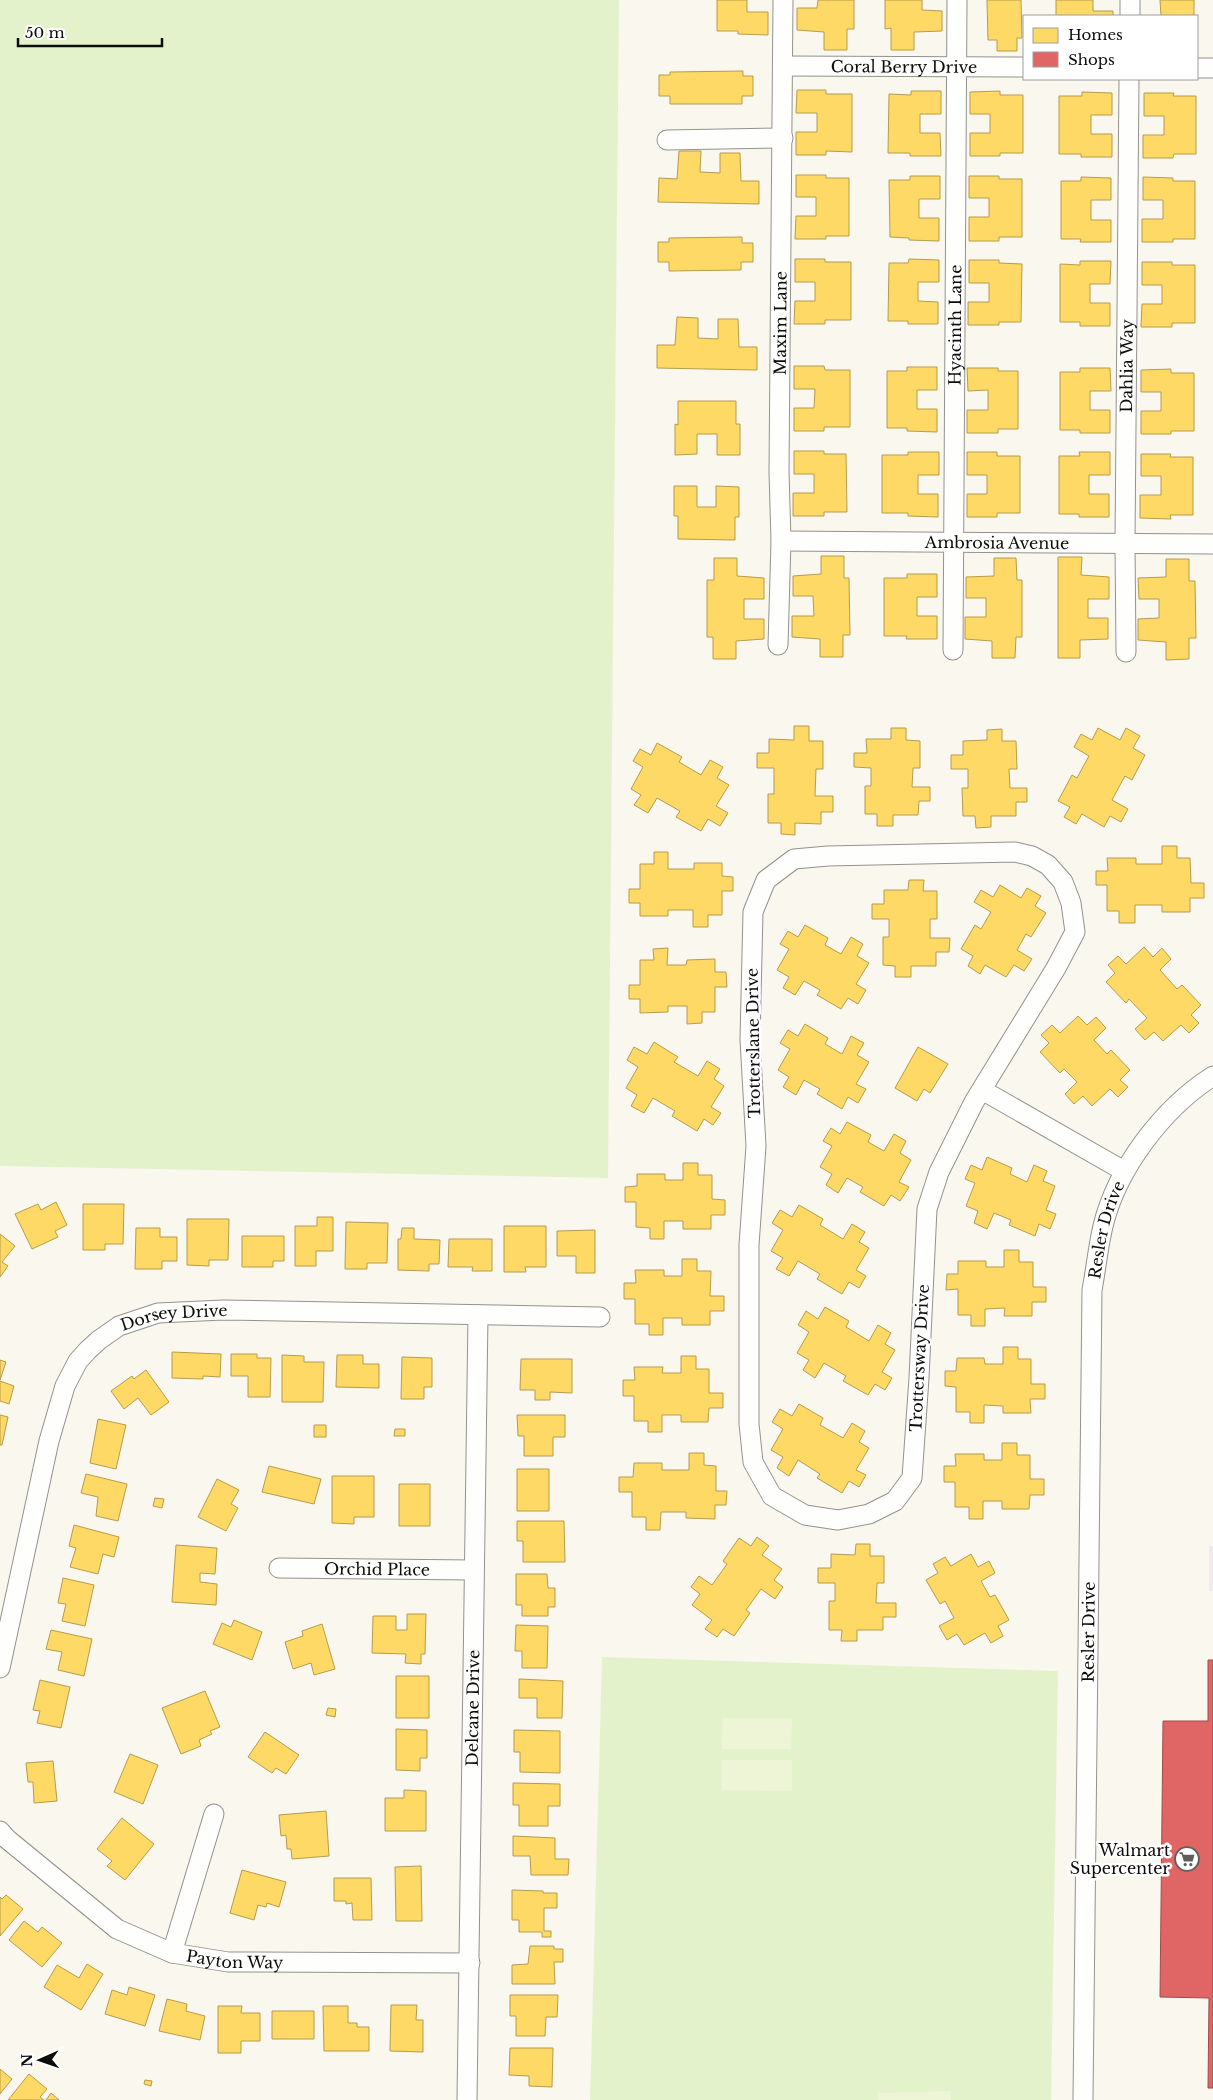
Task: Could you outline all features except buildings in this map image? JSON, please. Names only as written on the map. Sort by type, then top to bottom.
[{"type":"street","name":"Maxim Lane","points":[[778,646],[781,542],[779,472],[783,0]]},
{"type":"street","name":"Hyacinth Lane","points":[[953,650],[957,0]]},
{"type":"street","points":[[1130,0],[1130,15]]},
{"type":"street","name":"Coral Berry Drive","points":[[783,66],[1023,67]]},
{"type":"street","points":[[1198,68],[1213,68]]},
{"type":"street","name":"Dahlia Way","points":[[1126,652],[1125,543],[1129,80]]},
{"type":"street","points":[[667,140],[782,138]]},
{"type":"street","name":"Ambrosia Avenue","points":[[781,542],[1213,544]]},
{"type":"street","name":"Trotterslane Drive","points":[[772,1496],[753,1462],[749,1424],[749,1246],[756,1146],[750,1040],[751,961],[753,912],[766,880],[794,859],[828,856],[1014,852],[1032,856],[1048,865]]},
{"type":"street","name":"Trottersway Drive","points":[[772,1496],[805,1515],[838,1520],[869,1514],[895,1501],[912,1478],[927,1209],[940,1172],[974,1102],[1056,968],[1075,932],[1071,903],[1063,882],[1048,865]]},
{"type":"street","name":"Resler Drive","points":[[1083,2100],[1092,1290],[1103,1225],[1124,1170],[1157,1124],[1200,1084],[1213,1076]]},
{"type":"street","points":[[982,1090],[1124,1170]]},
{"type":"street","name":"Dorsey Drive","points":[[0,1668],[49,1441],[65,1386],[78,1361],[99,1340],[119,1326],[158,1313],[223,1310],[600,1317]]},
{"type":"street","name":"Delcane Drive","points":[[467,2100],[478,1315]]},
{"type":"street","name":"Orchid Place","points":[[279,1568],[474,1570]]},
{"type":"street","points":[[172,1953],[214,1814]]},
{"type":"street","name":"Payton Way","points":[[0,1831],[117,1929],[172,1953],[228,1962],[470,1963]]},
{"type":"shaded area","points":[[1209,1546],[1213,1546],[1213,1591],[1209,1591]]},
{"type":"green space","points":[[0,0],[619,0],[608,1178],[0,1166]]},
{"type":"green space","points":[[602,1657],[1058,1671],[1051,2100],[590,2100]]},
{"type":"green space","points":[[723,1718],[792,1718],[791,1749],[722,1749]]},
{"type":"green space","points":[[722,1760],[792,1760],[792,1791],[722,1790]]},
{"type":"green space","points":[[951,2091],[951,2100],[878,2100],[878,2093]]},
{"type":"place","name":"Walmart Supercenter","points":[[1187,1859]]}]
